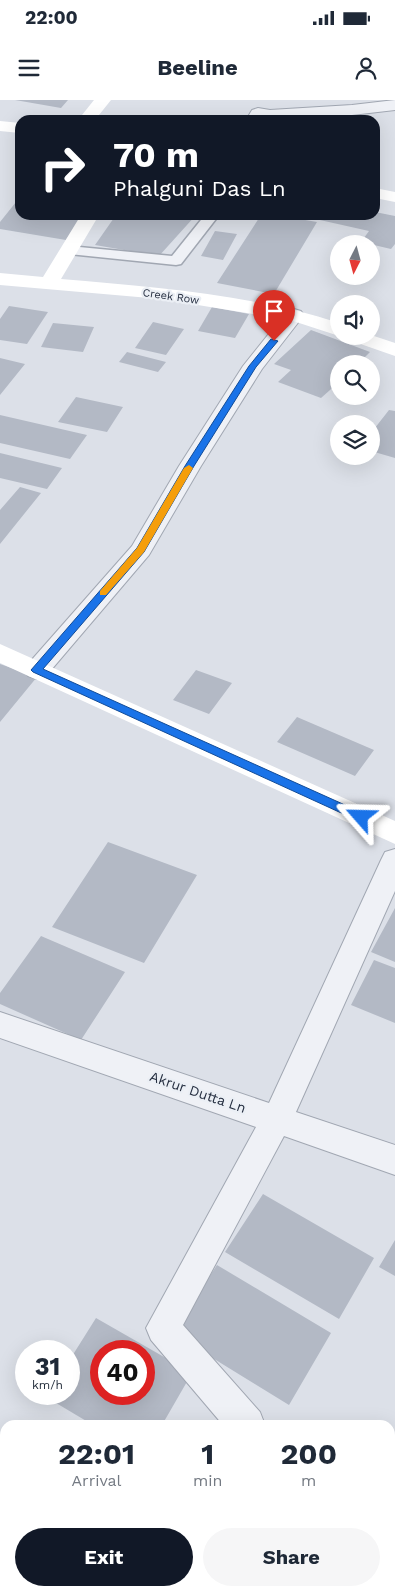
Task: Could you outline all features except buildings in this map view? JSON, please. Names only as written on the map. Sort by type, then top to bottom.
[{"type":"street","points":[[90,115],[103,100]]},
{"type":"street","points":[[270,115],[352,110],[395,105]]},
{"type":"street","points":[[0,126],[15,128]]},
{"type":"street","points":[[380,194],[395,197]]},
{"type":"street","points":[[48,284],[87,220]]},
{"type":"street","name":"Creek Row","points":[[3,284],[48,284],[161,293],[294,315],[330,327]]},
{"type":"street","points":[[37,670],[141,550],[190,466],[253,366],[294,315]]},
{"type":"street","points":[[380,345],[395,350]]},
{"type":"street","points":[[0,653],[395,833]]},
{"type":"street","points":[[243,1420],[162,1328],[278,1119],[395,860]]},
{"type":"street","name":"Akrur Dutta Ln","points":[[0,1025],[395,1160]]},
{"type":"lane","points":[[69,250],[176,261],[208,220]]},
{"type":"slow traffic","points":[[103,593],[141,550],[189,468]]},
{"type":"route","points":[[274,341],[253,366],[190,466],[141,550],[37,670],[361,817]]}]
